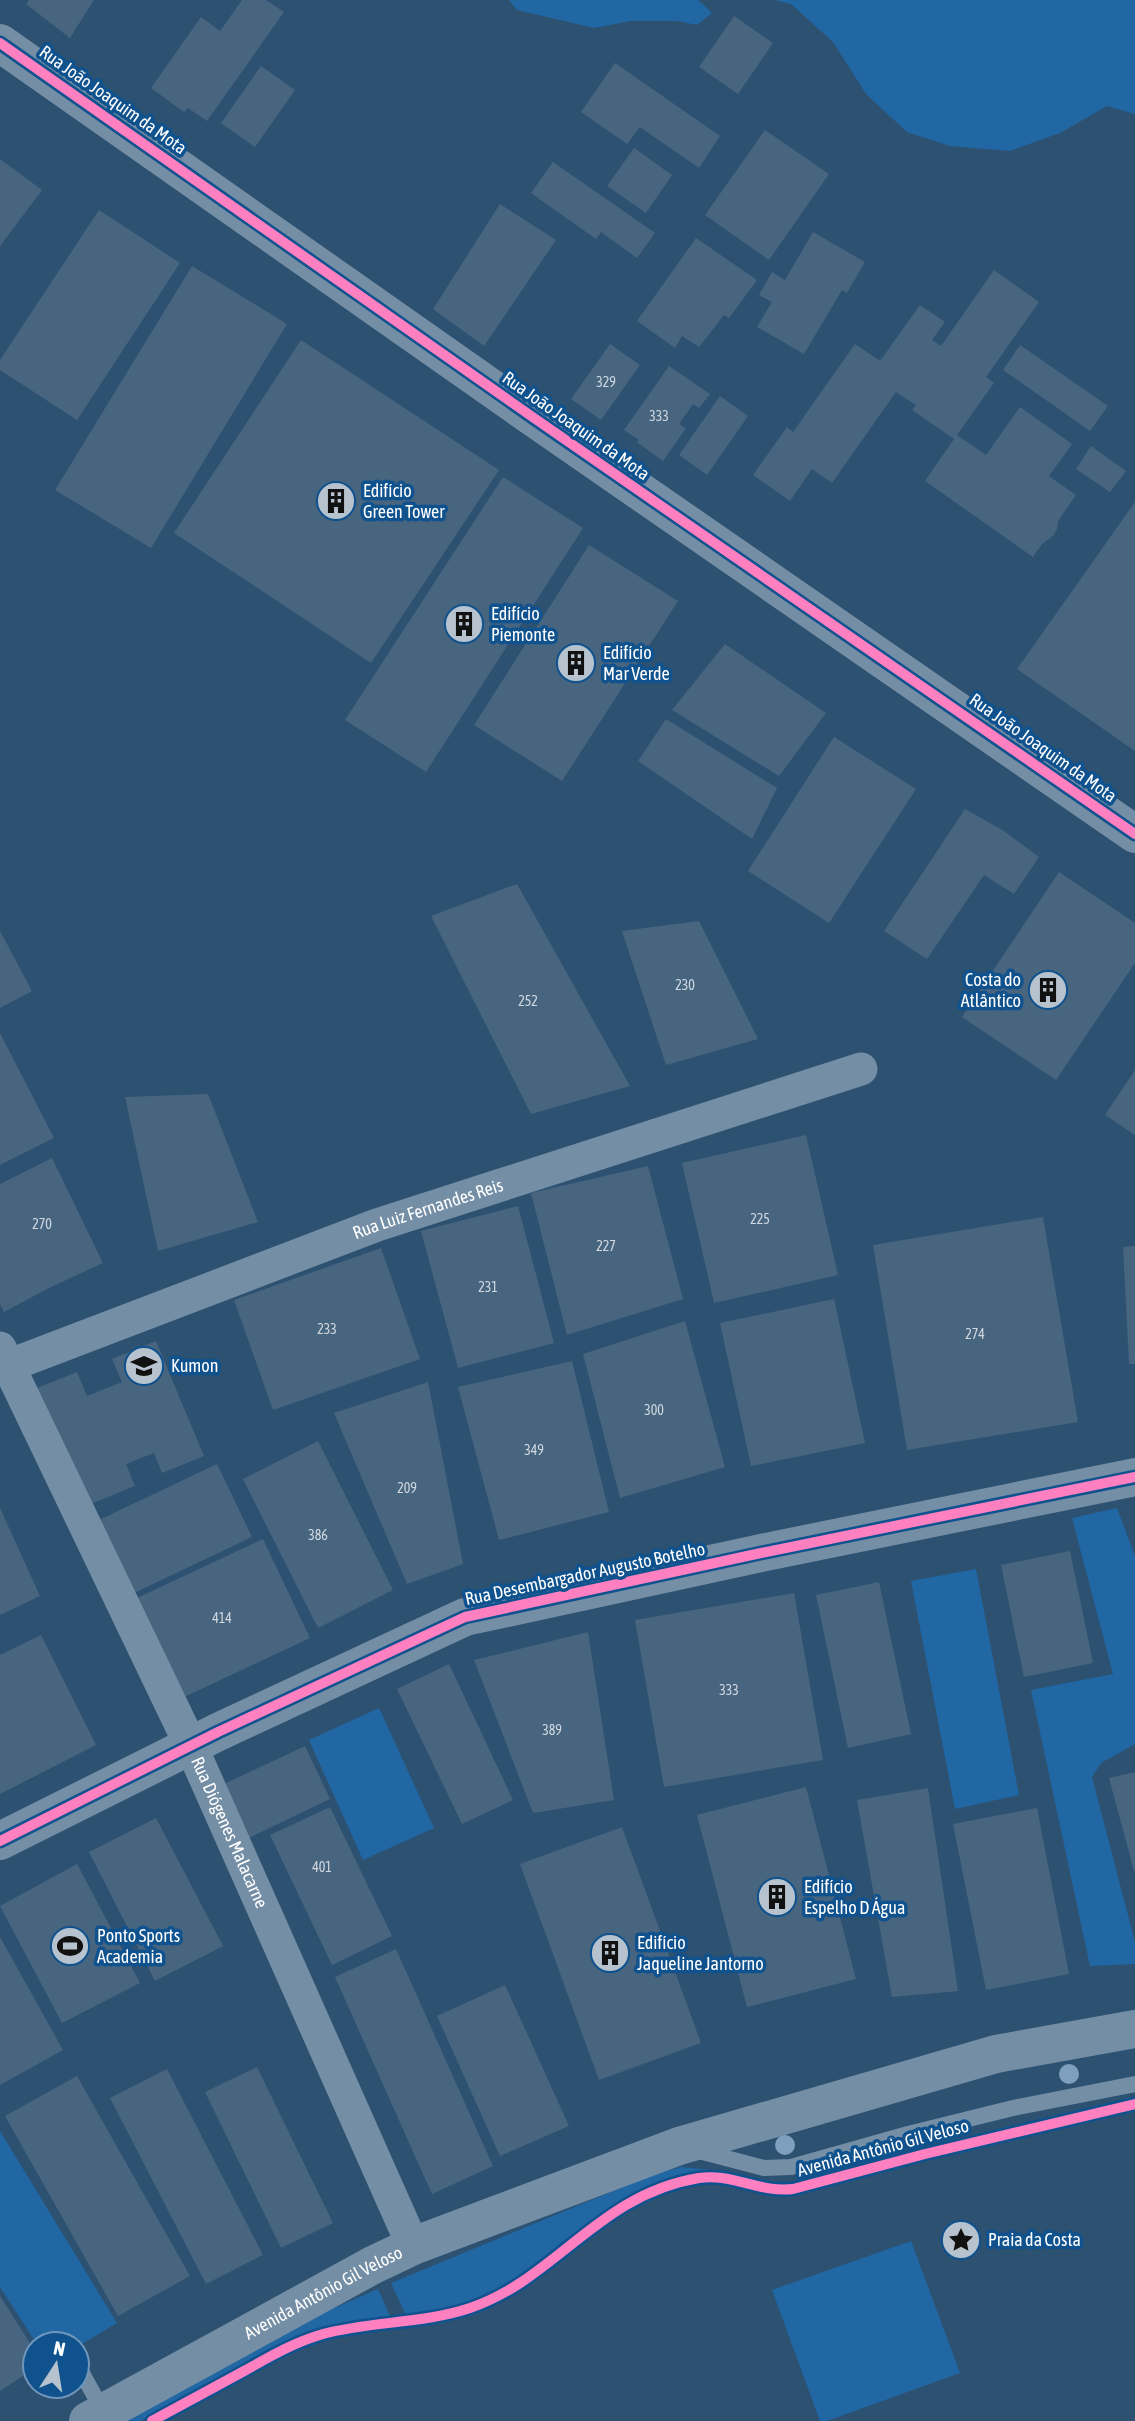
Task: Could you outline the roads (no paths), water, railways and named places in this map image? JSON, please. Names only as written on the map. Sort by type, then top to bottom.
[{"type":"street","name":"Rua João Joaquim da Mota","points":[[0,43],[534,418],[1135,834]]},
{"type":"street","name":"Rua Luiz Fernandes Reis","points":[[3,1361],[377,1225],[861,1069]]},
{"type":"street","name":"Rua Diógenes Malacarne","points":[[3,1361],[191,1745],[413,2246]]},
{"type":"street","name":"Rua Desembargador Augusto Botelho","points":[[0,1841],[191,1745],[465,1616],[1135,1477]]},
{"type":"street","name":"Avenida Antônio Gil Veloso","points":[[96,2417],[373,2265],[413,2246],[679,2146],[996,2054],[1135,2029]]},
{"type":"lane","points":[[679,2146],[764,2168],[791,2167],[921,2130],[1013,2108],[1135,2084]]},
{"type":"lane","points":[[90,2400],[96,2417]]},
{"type":"place","name":"Edifício Green Tower","points":[[336,501]]},
{"type":"place","name":"Edifício Piemonte","points":[[464,624]]},
{"type":"place","name":"Edifício Mar Verde","points":[[576,663]]},
{"type":"place","name":"Costa do Atlântico","points":[[1048,990]]},
{"type":"place","name":"Kumon","points":[[144,1366]]},
{"type":"place","name":"Edifício Espelho D Água","points":[[777,1897]]},
{"type":"place","name":"Ponto Sports Academia","points":[[70,1946]]},
{"type":"place","name":"Edifício Jaqueline Jantorno","points":[[610,1953]]},
{"type":"place","name":"Praia da Costa","points":[[961,2240]]}]
